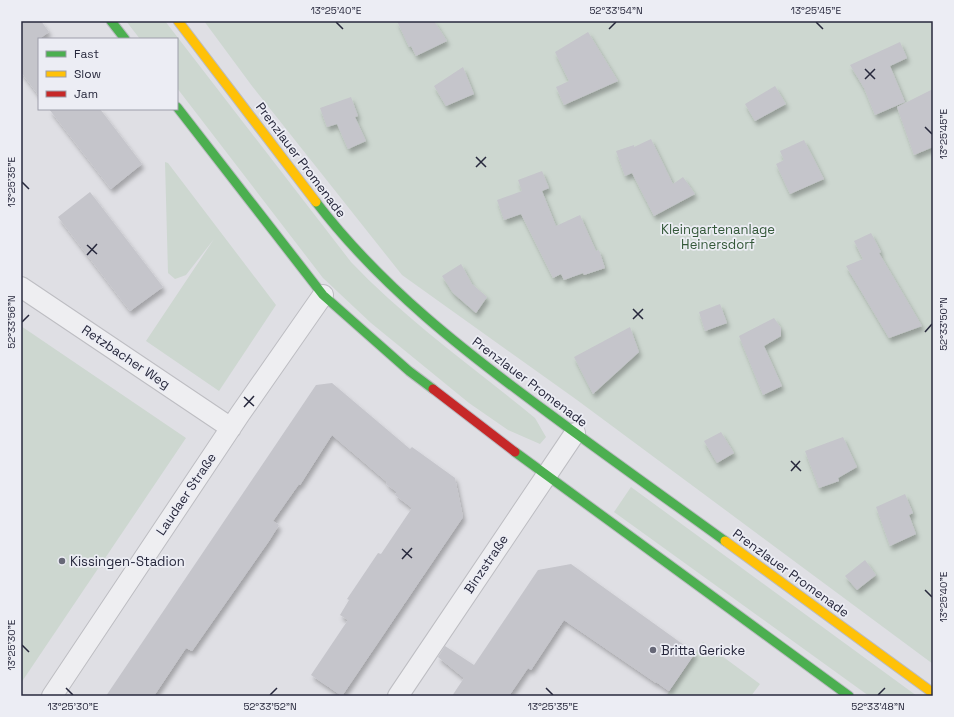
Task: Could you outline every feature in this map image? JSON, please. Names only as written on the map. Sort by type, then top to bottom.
[{"type":"main road","points":[[111,21],[124,38]]},
{"type":"main road","name":"Prenzlauer Promenade","points":[[178,21],[337,230],[360,257],[429,320],[574,433],[933,693]]},
{"type":"main road","points":[[178,108],[323,295],[433,391],[545,475],[849,696]]},
{"type":"street","name":"Retzbacher Weg","points":[[21,287],[231,428]]},
{"type":"street","name":"Laudaer Straße","points":[[52,696],[231,428],[323,295]]},
{"type":"street","name":"Binzstraße","points":[[398,696],[574,433]]},
{"type":"green space","points":[[126,21],[165,21],[351,262],[394,304],[440,343],[535,418],[546,437],[540,444],[508,430],[469,403],[371,323],[323,278],[178,89],[178,38],[139,38]]},
{"type":"green space","name":"Kleingartenanlage Heinersdorf","points":[[204,21],[933,21],[933,664],[577,400],[402,275],[252,86]]},
{"type":"green space","points":[[165,162],[168,163],[276,305],[219,391],[146,341],[214,239],[186,275],[175,279],[168,273]]},
{"type":"green space","name":"Kissingen-Stadion","points":[[21,326],[186,438],[21,683]]},
{"type":"green space","points":[[631,487],[917,696],[869,696],[614,512]]},
{"type":"green space","points":[[703,642],[760,684],[751,696],[666,696]]},
{"type":"building","points":[[21,21],[41,21],[49,32],[38,38],[38,95],[21,72]]},
{"type":"building","points":[[397,21],[434,21],[447,41],[416,56],[411,46],[409,47]]},
{"type":"building","points":[[588,32],[618,81],[564,105],[556,87],[569,81],[555,52]]},
{"type":"building","points":[[900,42],[907,58],[890,66],[905,102],[875,115],[864,88],[850,65]]},
{"type":"building","points":[[463,67],[474,94],[446,106],[434,86]]},
{"type":"building","points":[[775,86],[786,104],[755,121],[745,104]]},
{"type":"building","points":[[933,89],[933,147],[914,155],[897,107]]},
{"type":"building","points":[[351,97],[358,116],[355,117],[366,141],[348,149],[337,124],[327,127],[320,108]]},
{"type":"building","points":[[50,110],[101,110],[142,164],[111,189]]},
{"type":"building","points":[[651,139],[673,184],[683,177],[695,194],[654,216],[632,173],[625,176],[616,151],[634,145],[634,147]]},
{"type":"building","points":[[804,140],[824,179],[790,194],[776,164],[784,160],[780,151]]},
{"type":"building","points":[[542,171],[549,188],[542,191],[556,226],[580,215],[596,251],[599,250],[605,268],[584,275],[583,273],[564,280],[561,274],[553,278],[521,214],[504,220],[497,200],[522,191],[518,180]]},
{"type":"building","points":[[90,192],[163,287],[130,311],[58,217]]},
{"type":"building","points":[[871,233],[881,252],[879,253],[922,326],[889,338],[846,266],[863,259],[854,241]]},
{"type":"building","points":[[461,264],[472,284],[487,297],[476,313],[453,293],[442,276]]},
{"type":"building","points":[[720,304],[727,323],[705,331],[699,312]]},
{"type":"building","points":[[774,318],[781,328],[781,336],[764,346],[782,386],[763,395],[739,336]]},
{"type":"building","points":[[630,327],[639,352],[593,394],[574,357]]},
{"type":"building","points":[[332,383],[410,449],[412,447],[455,478],[463,517],[342,696],[311,675],[348,620],[340,615],[349,600],[347,599],[378,553],[381,554],[412,508],[395,495],[397,492],[386,484],[387,482],[332,435],[300,485],[299,484],[273,521],[279,525],[269,541],[192,651],[186,648],[154,696],[106,696],[316,385]]},
{"type":"building","points":[[721,432],[734,453],[717,463],[704,441]]},
{"type":"building","points":[[843,437],[857,467],[838,478],[839,481],[819,488],[805,451]]},
{"type":"building","points":[[905,494],[913,513],[909,515],[916,534],[890,546],[876,507]]},
{"type":"building","points":[[865,560],[876,575],[857,590],[845,576]]},
{"type":"building","points":[[571,564],[695,653],[669,691],[564,620],[531,670],[528,668],[509,696],[452,696],[464,678],[438,657],[445,646],[474,665],[538,570]]},
{"type":"traffic: fast","points":[[111,21],[124,38]]},
{"type":"traffic: fast","points":[[178,108],[323,295],[409,371],[433,389]]},
{"type":"traffic: fast","points":[[316,202],[341,233],[368,262],[396,290],[456,342],[551,415],[725,541]]},
{"type":"traffic: fast","points":[[515,452],[849,696]]},
{"type":"traffic: slow","points":[[178,21],[316,202]]},
{"type":"traffic: slow","points":[[725,541],[933,693]]},
{"type":"traffic: jam","points":[[433,389],[515,452]]},
{"type":"place","name":"Kissingen-Stadion","points":[[62,561]]},
{"type":"place","name":"Britta Gericke","points":[[653,650]]}]
